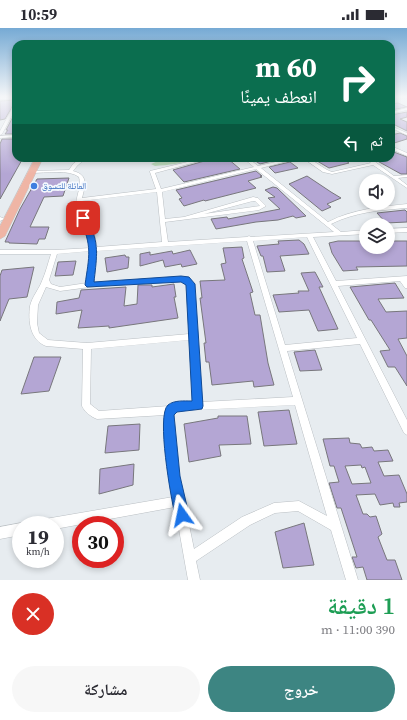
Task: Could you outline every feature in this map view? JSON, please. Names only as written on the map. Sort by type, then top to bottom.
[{"type":"main road","points":[[0,220],[31,162]]},
{"type":"main road","points":[[0,236],[37,162]]},
{"type":"street","points":[[7,123],[0,136],[12,136]]},
{"type":"street","points":[[395,129],[407,134]]},
{"type":"street","points":[[395,133],[401,132]]},
{"type":"street","points":[[395,149],[407,155]]},
{"type":"street","points":[[70,172],[79,162]]},
{"type":"street","points":[[165,244],[159,190],[152,172],[192,162]]},
{"type":"street","points":[[250,162],[340,234]]},
{"type":"street","points":[[79,200],[159,190],[282,162]]},
{"type":"street","points":[[311,162],[328,173],[375,163],[391,174]]},
{"type":"street","points":[[32,172],[70,172],[79,174],[83,179],[83,185],[78,195],[79,209],[91,234],[94,250],[90,285]]},
{"type":"street","points":[[395,177],[407,176]]},
{"type":"street","points":[[395,177],[407,187]]},
{"type":"street","points":[[163,221],[259,208],[263,206],[256,199],[253,199],[186,217]]},
{"type":"street","points":[[328,224],[336,219],[351,214],[407,206]]},
{"type":"street","points":[[395,231],[407,230]]},
{"type":"street","points":[[0,252],[94,250],[249,238],[359,233]]},
{"type":"street","points":[[309,235],[362,341],[404,419],[407,430]]},
{"type":"street","points":[[249,238],[352,580]]},
{"type":"street","points":[[54,252],[46,280],[34,305],[33,323],[36,334],[46,343],[87,346],[193,337]]},
{"type":"street","points":[[46,280],[49,286],[53,288],[186,279],[190,284],[198,406]]},
{"type":"street","points":[[333,284],[405,279],[407,286]]},
{"type":"street","points":[[282,348],[362,341]]},
{"type":"street","points":[[87,346],[86,406],[97,415],[170,410],[175,407],[298,401]]},
{"type":"street","points":[[170,410],[168,415],[173,468],[194,580]]},
{"type":"street","points":[[64,521],[179,501]]},
{"type":"street","points":[[191,558],[246,520],[274,508],[299,506],[335,526]]},
{"type":"street","points":[[0,533],[12,531]]},
{"type":"green space","points":[[156,162],[185,162],[155,166],[151,164]]},
{"type":"building","points":[[10,123],[12,123],[12,134],[5,134],[8,130],[6,130]]},
{"type":"building","points":[[395,123],[407,123],[407,131],[395,125]]},
{"type":"building","points":[[400,133],[407,136],[407,139],[395,143],[395,134]]},
{"type":"building","points":[[2,139],[12,139],[12,162],[21,162],[0,199],[0,144]]},
{"type":"building","points":[[395,152],[407,157],[407,174],[401,174],[379,162],[395,162]]},
{"type":"building","points":[[201,162],[232,162],[240,169],[184,182],[173,170]]},
{"type":"building","points":[[257,162],[268,162],[260,164]]},
{"type":"building","points":[[290,162],[298,168],[275,173],[269,167]]},
{"type":"building","points":[[319,162],[349,163],[329,168]]},
{"type":"building","points":[[256,171],[262,177],[248,181],[256,188],[184,206],[179,199],[182,198],[176,190]]},
{"type":"building","points":[[307,176],[341,198],[327,204],[331,207],[322,211],[289,184]]},
{"type":"building","points":[[69,178],[63,196],[44,197],[30,227],[49,227],[45,239],[39,239],[37,244],[5,242],[20,209],[37,179]]},
{"type":"building","points":[[273,187],[277,188],[306,216],[296,218],[293,216],[278,220],[216,229],[211,219],[227,217],[228,219],[280,209],[268,198],[275,197],[265,190]]},
{"type":"building","points":[[405,210],[407,212],[407,222],[395,223],[395,218],[382,218],[377,213]]},
{"type":"building","points":[[299,240],[304,244],[309,254],[280,256],[285,271],[267,272],[263,256],[261,256],[257,246],[279,244],[278,241]]},
{"type":"building","points":[[338,241],[359,241],[359,254],[395,254],[395,241],[407,241],[407,266],[356,267],[358,270],[343,271],[332,253],[329,243]]},
{"type":"building","points":[[242,247],[244,258],[242,259],[253,292],[250,293],[255,315],[260,315],[268,363],[274,385],[254,387],[253,381],[212,385],[209,362],[206,362],[204,343],[206,343],[200,298],[202,298],[200,281],[225,280],[221,264],[226,263],[223,248]]},
{"type":"building","points":[[190,250],[197,264],[182,267],[181,264],[165,267],[163,260],[140,266],[140,254],[150,252],[150,255],[172,251],[173,254]]},
{"type":"building","points":[[125,255],[126,257],[129,257],[128,268],[107,272],[105,258]]},
{"type":"building","points":[[76,261],[73,275],[55,276],[58,262]]},
{"type":"building","points":[[34,267],[27,297],[9,299],[0,321],[0,276],[2,270]]},
{"type":"building","points":[[315,272],[323,287],[319,287],[338,329],[318,331],[309,310],[279,312],[273,295],[299,293],[298,291],[309,291],[301,273]]},
{"type":"building","points":[[395,283],[404,298],[378,299],[386,312],[407,311],[407,338],[398,339],[407,356],[407,386],[395,367],[388,367],[380,351],[390,350],[371,320],[369,320],[350,287]]},
{"type":"building","points":[[174,284],[176,297],[174,297],[178,318],[109,328],[109,326],[78,328],[82,310],[56,314],[57,302],[79,298],[81,290],[126,287],[124,306],[137,304],[138,285],[152,285],[152,287]]},
{"type":"building","points":[[315,350],[322,370],[300,371],[294,352]]},
{"type":"building","points":[[34,357],[61,357],[49,391],[21,394]]},
{"type":"building","points":[[289,410],[297,444],[264,446],[258,412]]},
{"type":"building","points":[[218,416],[247,416],[251,444],[219,445],[221,456],[189,462],[184,424],[218,418]]},
{"type":"building","points":[[140,424],[139,450],[105,453],[108,426]]},
{"type":"building","points":[[349,438],[350,443],[360,444],[362,448],[372,447],[374,451],[388,450],[393,461],[378,462],[384,476],[399,475],[407,494],[407,502],[399,503],[400,507],[394,507],[393,503],[380,505],[375,494],[356,495],[363,514],[367,514],[370,517],[376,516],[382,534],[378,537],[387,560],[395,560],[402,580],[367,580],[363,567],[356,568],[352,557],[357,557],[341,508],[337,508],[329,483],[339,482],[334,466],[330,466],[323,439]],"holes":[[[361,465],[362,468],[365,467],[371,483],[352,484],[345,466]]]},
{"type":"building","points":[[134,464],[133,485],[99,494],[100,469]]},
{"type":"building","points":[[304,523],[314,565],[283,568],[275,532]]},
{"type":"place","name":"العائلة للتسوق","points":[[34,186]]},
{"type":"route","points":[[83,218],[91,234],[94,250],[90,285],[181,279],[186,279],[190,284],[198,406],[175,407],[170,410],[168,415],[174,476],[182,515]]}]
